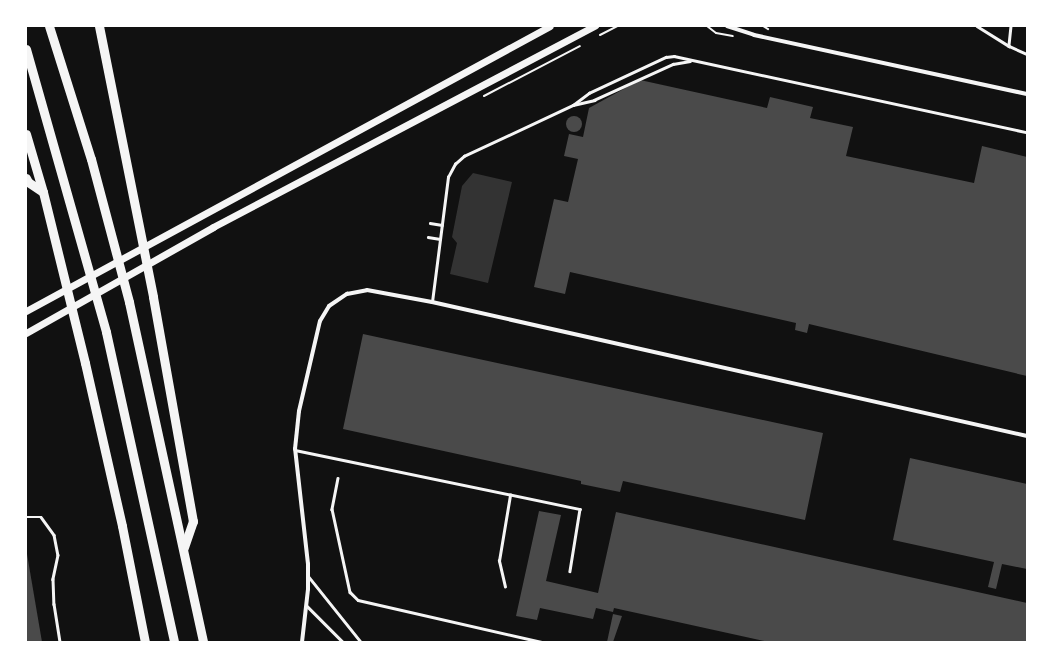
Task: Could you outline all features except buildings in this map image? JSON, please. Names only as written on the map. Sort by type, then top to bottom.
[{"type":"highway","points":[[50,26],[91,159],[129,302],[184,547],[203,642]]},
{"type":"highway","points":[[99,26],[153,297],[194,521],[184,547]]},
{"type":"highway","points":[[26,49],[106,332],[174,642]]},
{"type":"highway","points":[[26,134],[43,192],[122,526],[145,642]]},
{"type":"highway","points":[[26,178],[28,182],[43,192]]},
{"type":"main road","points":[[26,311],[211,209],[550,26]]},
{"type":"main road","points":[[26,332],[213,227],[595,26]]},
{"type":"street","points":[[727,26],[754,35],[1027,94]]},
{"type":"street","points":[[302,642],[308,576],[306,526],[295,449],[299,411],[318,329],[329,306],[347,294],[367,290],[432,302],[1027,436]]},
{"type":"lane","points":[[977,26],[1009,46],[1027,54]]},
{"type":"lane","points":[[1009,46],[1011,26]]},
{"type":"lane","points":[[573,106],[589,93],[666,57],[693,60],[1027,132]]},
{"type":"lane","points":[[432,302],[448,177],[455,164],[464,156],[573,106],[594,100],[673,64],[693,60]]},
{"type":"lane","points":[[430,223],[442,225]]},
{"type":"lane","points":[[428,237],[440,239]]},
{"type":"lane","points":[[295,449],[580,509],[570,571]]},
{"type":"lane","points":[[338,478],[332,509],[350,592],[358,600],[541,642]]},
{"type":"lane","points":[[505,587],[499,561],[510,495]]},
{"type":"lane","points":[[26,517],[41,517],[54,535],[58,555],[53,579],[53,592],[60,642]]},
{"type":"lane","points":[[308,576],[361,642]]},
{"type":"lane","points":[[306,606],[343,642]]},
{"type":"shaded area","points":[[473,173],[512,182],[488,283],[450,274],[457,243],[452,237],[462,186]]}]
